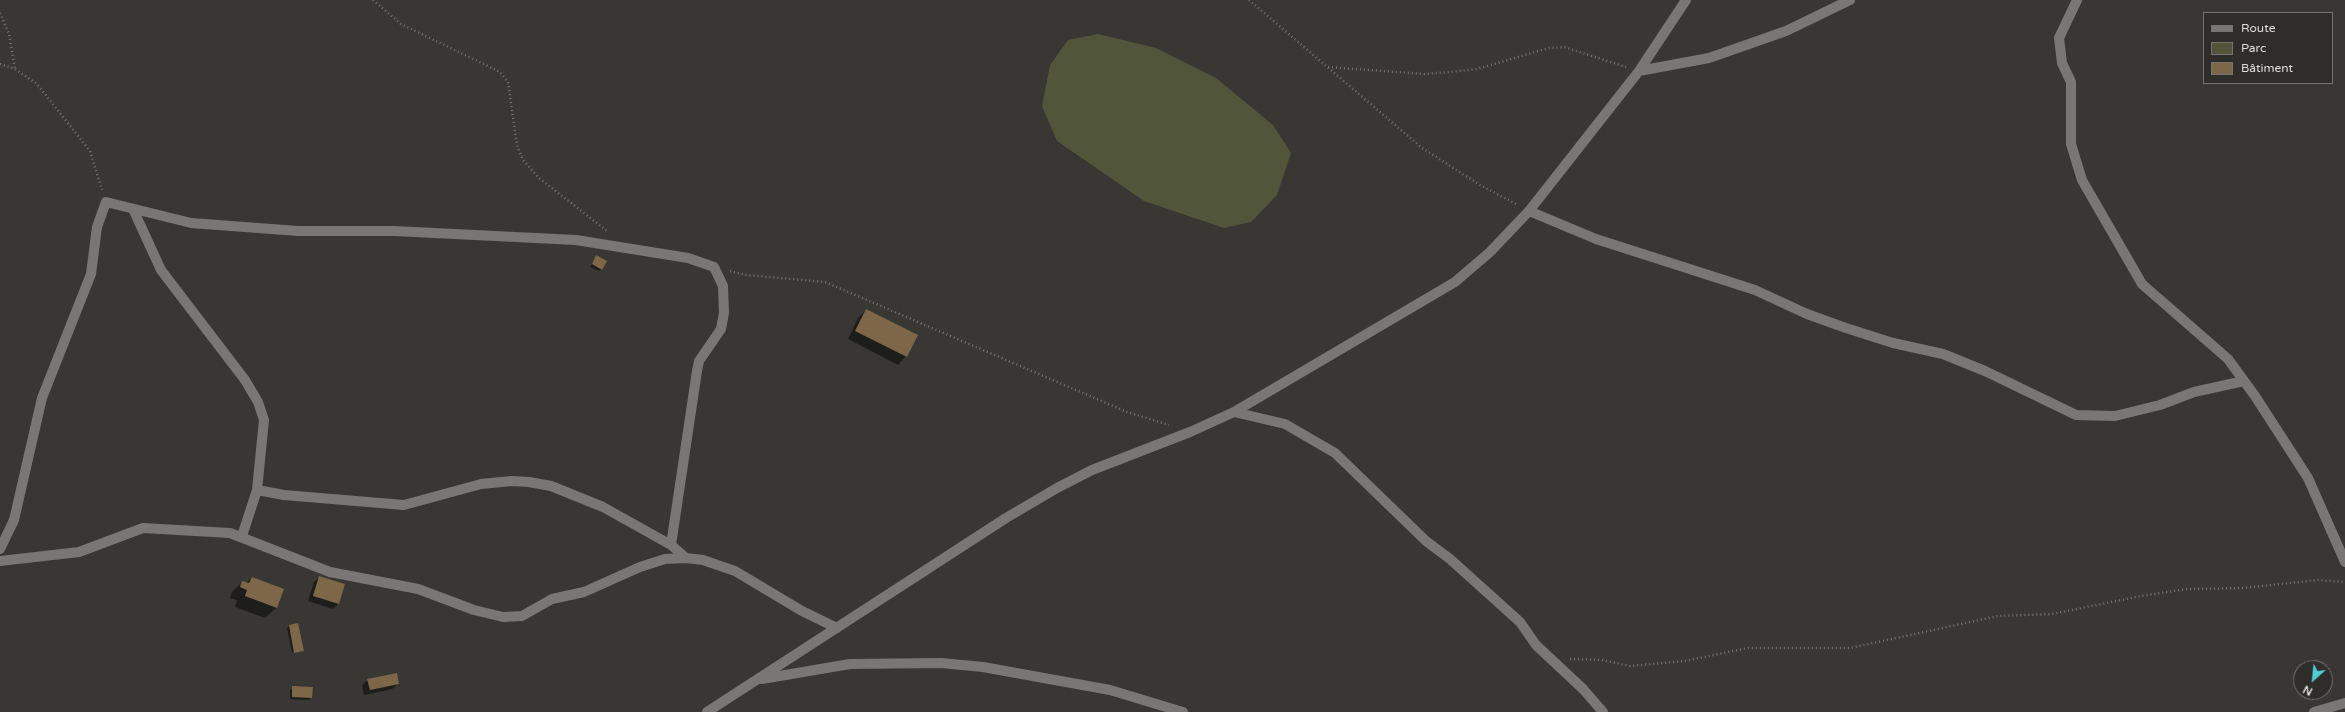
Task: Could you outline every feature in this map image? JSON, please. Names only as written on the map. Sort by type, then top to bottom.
[{"type":"street","points":[[707,712],[1006,518],[1057,488],[1092,470],[1190,432],[1234,412],[1455,282],[1490,252],[1530,211],[1639,71],[1686,0]]},
{"type":"street","points":[[1639,71],[1709,58],[1786,31],[1850,0]]},
{"type":"street","points":[[2077,0],[2058,38],[2062,63],[2072,82],[2071,144],[2082,180],[2142,284],[2228,359],[2286,441],[2308,478],[2345,562]]},
{"type":"street","points":[[0,549],[14,520],[42,398],[91,274],[97,227],[106,202],[191,223],[298,231],[394,231],[576,240],[688,258],[714,267],[722,286],[724,313],[721,329],[699,361],[671,545]]},
{"type":"street","points":[[133,208],[161,270],[245,380],[258,402],[264,420],[258,490],[242,536]]},
{"type":"street","points":[[1530,211],[1596,239],[1755,290],[1807,314],[1846,328],[1893,343],[1943,354],[1985,371],[2076,415],[2115,416],[2160,405],[2194,392],[2244,381]]},
{"type":"street","points":[[1234,412],[1285,424],[1334,453],[1426,541],[1450,559],[1520,622],[1536,645],[1551,658],[1603,712]]},
{"type":"street","points":[[258,490],[284,495],[404,505],[481,484],[507,481],[530,482],[565,492],[603,507],[671,545],[686,558]]},
{"type":"street","points":[[0,561],[79,552],[144,528],[215,532],[242,536],[330,572],[418,589],[474,610],[503,618],[522,616],[552,599],[584,592],[640,567],[665,559],[686,558],[703,560],[736,571],[802,611],[837,628]]},
{"type":"street","points":[[758,679],[850,664],[941,663],[990,668],[1110,690],[1183,712]]},
{"type":"street","points":[[2314,712],[2345,704]]},
{"type":"path","points":[[373,0],[400,24],[500,72],[508,82],[517,145],[523,160],[540,178],[612,234]]},
{"type":"path","points":[[1249,0],[1422,148],[1480,185],[1530,211]]},
{"type":"path","points":[[0,12],[9,34],[15,69]]},
{"type":"path","points":[[1328,67],[1424,74],[1450,72],[1477,69],[1549,48],[1564,47],[1639,71]]},
{"type":"path","points":[[0,64],[15,69],[37,84],[90,151],[106,202]]},
{"type":"path","points":[[714,267],[746,275],[825,282],[1127,412],[1190,432]]},
{"type":"path","points":[[1551,658],[1602,660],[1630,666],[1685,662],[1748,648],[1850,648],[1998,616],[2052,614],[2141,596],[2187,589],[2243,588],[2318,580],[2345,582]]},
{"type":"green space","points":[[1098,34],[1156,48],[1216,78],[1273,125],[1291,153],[1277,195],[1251,222],[1224,228],[1144,201],[1057,141],[1042,106],[1050,65],[1068,40]]},
{"type":"building","points":[[596,255],[607,261],[602,270],[592,264]]},
{"type":"building","points":[[866,309],[918,335],[907,357],[855,331]]},
{"type":"building","points":[[319,576],[345,584],[339,604],[313,596]]},
{"type":"building","points":[[252,577],[284,589],[277,608],[245,596],[247,590],[240,587],[242,581],[249,583]]},
{"type":"building","points":[[298,623],[304,651],[294,653],[289,625]]},
{"type":"building","points":[[397,673],[399,684],[370,690],[367,679]]},
{"type":"building","points":[[292,686],[313,687],[312,698],[292,697]]}]
